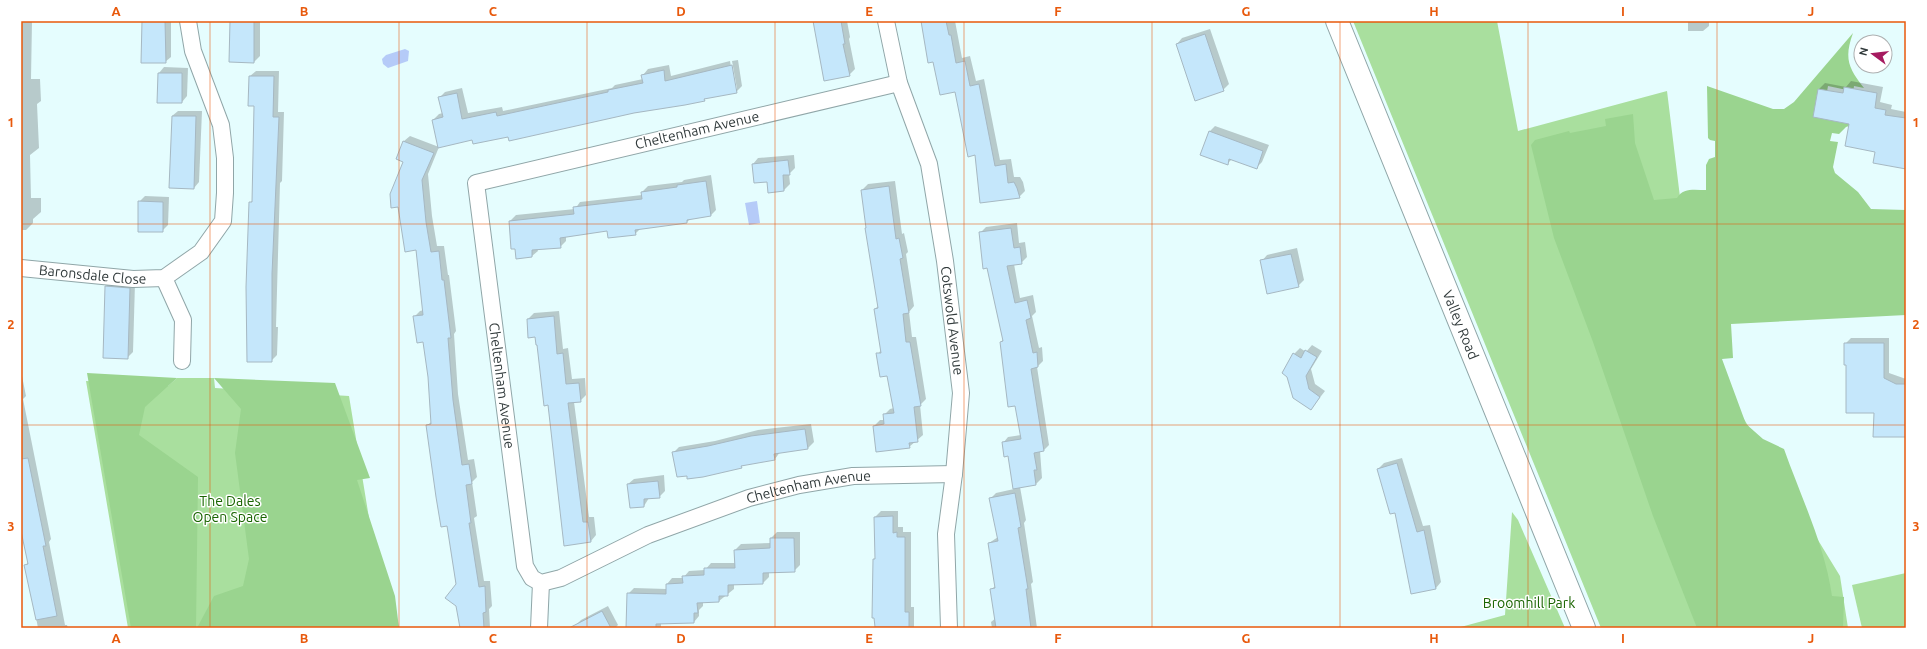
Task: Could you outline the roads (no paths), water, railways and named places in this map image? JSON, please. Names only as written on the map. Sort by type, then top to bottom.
[{"type":"main road","name":"Valley Road","points":[[1337,21],[1584,628]]},
{"type":"street","name":"Baronsdale Close","points":[[21,268],[133,279],[164,278],[201,252],[223,221],[225,158],[221,124],[193,51],[188,21]]},
{"type":"street","name":"Cotswold Avenue","points":[[886,21],[899,83],[928,164],[945,261],[961,393],[954,474],[946,534],[949,628]]},
{"type":"street","name":"Cheltenham Avenue","points":[[899,83],[476,183],[525,566],[532,578],[541,583],[561,578],[648,534],[749,498],[799,485],[853,476],[954,474]]},
{"type":"street","name":"Baronsdale Close","points":[[164,278],[184,320],[182,361]]},
{"type":"street","points":[[539,628],[541,583]]},
{"type":"water","points":[[405,49],[409,51],[408,61],[388,68],[383,64],[382,59],[386,55]]},
{"type":"water","points":[[757,201],[760,223],[749,225],[745,203]]},
{"type":"park label","name":"The Dales Open Space","points":[[230,510]]},
{"type":"park label","name":"Broomhill Park","points":[[1529,603]]}]
